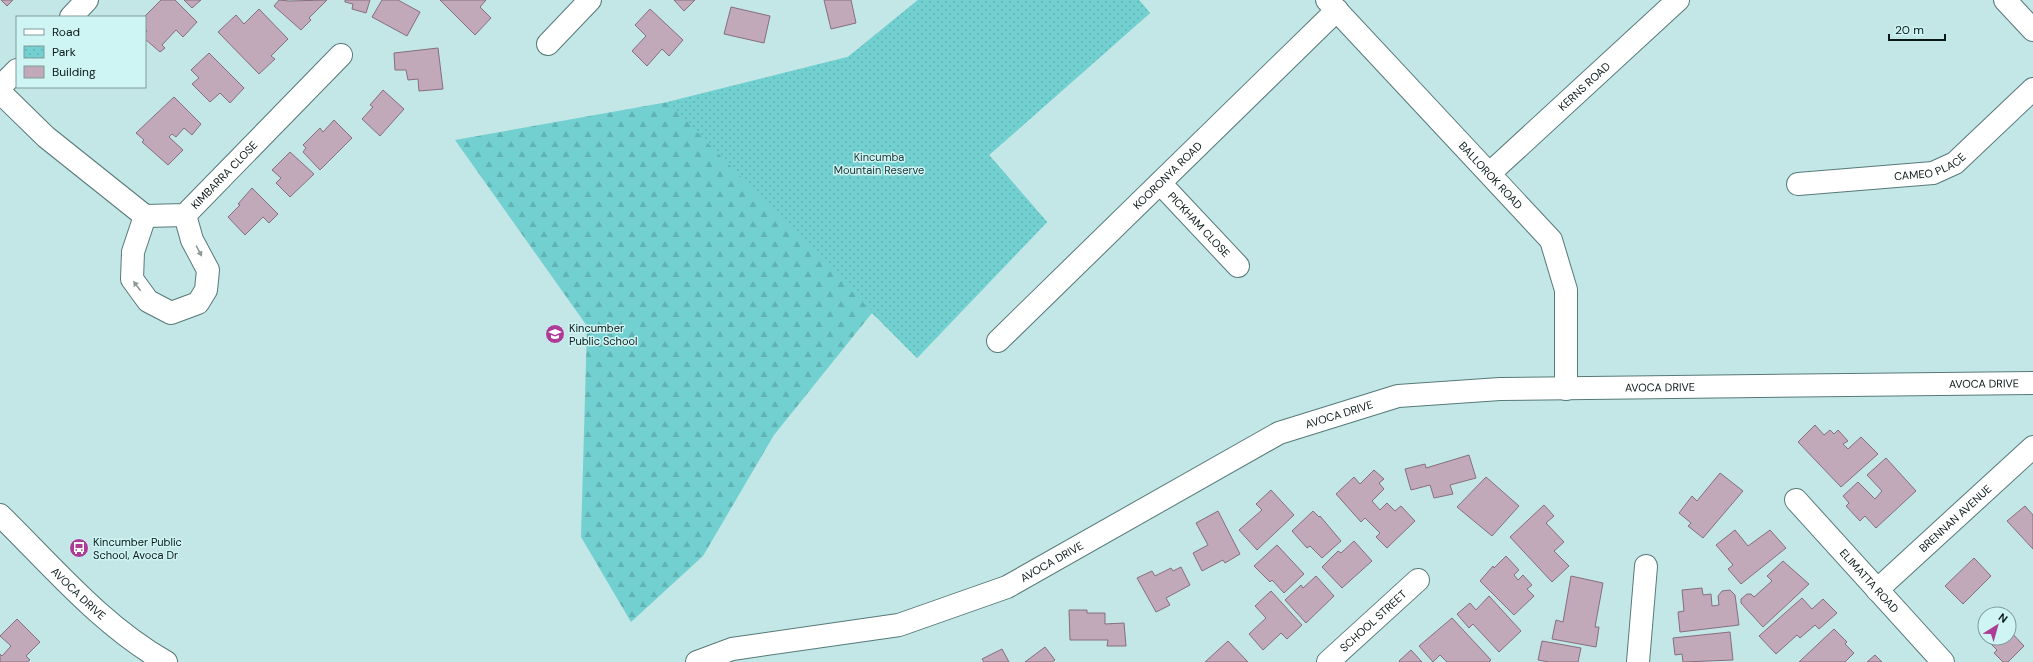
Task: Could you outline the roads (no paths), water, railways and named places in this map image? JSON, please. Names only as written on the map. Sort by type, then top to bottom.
[{"type":"street","points":[[72,16],[87,0]]},
{"type":"street","points":[[548,44],[590,0]]},
{"type":"street","name":"KERNS ROAD","points":[[1490,173],[1678,0]]},
{"type":"street","points":[[2005,0],[2033,30]]},
{"type":"street","name":"BALLOROK ROAD","points":[[1332,5],[1551,240],[1566,290],[1566,389]]},
{"type":"street","name":"KOORONYA ROAD","points":[[998,341],[1160,182],[1332,5]]},
{"type":"street","name":"KIMBARRA CLOSE","points":[[145,216],[185,215],[341,55]]},
{"type":"street","points":[[0,86],[16,71]]},
{"type":"street","name":"CAMEO PLACE","points":[[1798,184],[1933,174],[1955,162],[2033,89]]},
{"type":"street","points":[[0,92],[46,137],[145,216],[133,252],[132,279],[148,301],[171,313],[198,303],[206,290],[208,270],[192,240],[185,215]]},
{"type":"street","name":"PICKHAM CLOSE","points":[[1160,182],[1238,266]]},
{"type":"street","name":"AVOCA DRIVE","points":[[697,662],[732,649],[899,625],[1007,587],[1279,434],[1398,396],[1500,390],[2033,383]]},
{"type":"street","name":"BRENNAN AVENUE","points":[[1877,590],[2033,447]]},
{"type":"street","name":"ELIMATTA ROAD","points":[[1796,500],[1943,662]]},
{"type":"street","name":"AVOCA DRIVE","points":[[0,515],[92,606],[124,634],[163,661]]},
{"type":"street","points":[[1638,662],[1646,566]]},
{"type":"street","name":"SCHOOL STREET","points":[[1328,662],[1418,580]]},
{"type":"place","name":"Kincumber Public School","points":[[555,334]]},
{"type":"place","name":"Kincumber Public School, Avoca Dr","points":[[79,548]]},
{"type":"park label","name":"Kincumba Mountain Reserve","points":[[879,163]]}]
